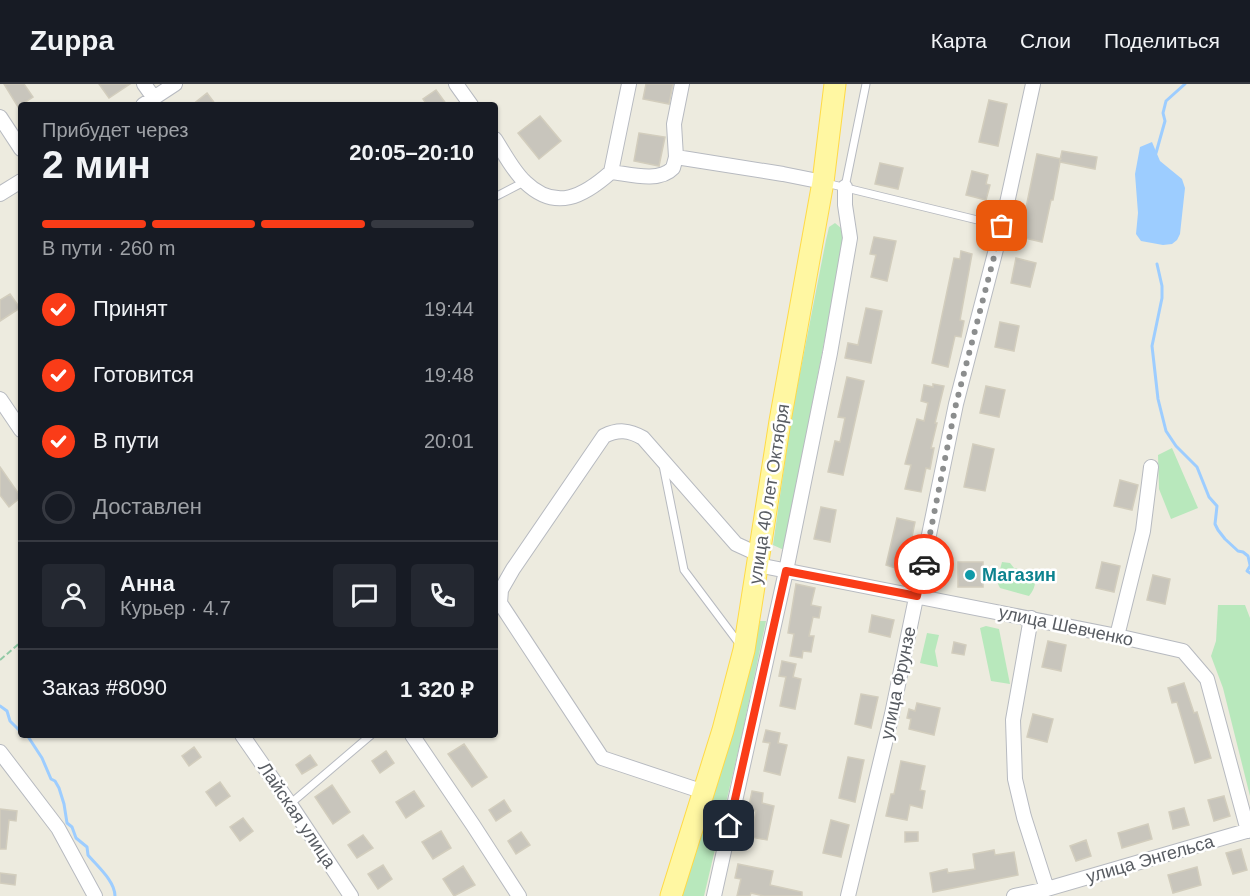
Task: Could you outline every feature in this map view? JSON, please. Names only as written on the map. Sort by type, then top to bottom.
[{"type":"main road","name":"улица 40 лет Октября","points":[[671,896],[723,730],[744,650],[780,421],[823,182],[836,84]]},
{"type":"street","points":[[144,84],[148,102],[175,84]]},
{"type":"street","points":[[456,84],[469,102]]},
{"type":"street","points":[[498,143],[524,182],[538,192],[555,199],[578,196],[611,172],[629,84]]},
{"type":"street","points":[[611,172],[649,176],[664,174],[673,168],[676,157],[674,124],[682,84]]},
{"type":"street","name":"улица Фрунзе","points":[[849,895],[892,714],[956,404],[1002,226],[1033,84]]},
{"type":"street","points":[[0,117],[18,144]]},
{"type":"street","points":[[676,157],[823,182]]},
{"type":"street","points":[[0,194],[18,183]]},
{"type":"street","name":"улица 40 лет Октября","points":[[714,896],[786,571],[850,238],[845,187]]},
{"type":"street","points":[[0,399],[18,426]]},
{"type":"street","name":"улица Шевченко","points":[[704,792],[603,758],[500,603],[501,590],[513,569],[604,436],[614,431],[628,431],[643,438],[736,544],[759,560],[786,571],[1031,618],[1183,651],[1207,680],[1249,830]]},
{"type":"street","points":[[1117,636],[1143,531],[1151,467]]},
{"type":"street","points":[[1031,618],[1013,720],[1015,779],[1024,817],[1047,889]]},
{"type":"street","name":"Лайская улица","points":[[244,738],[351,896]]},
{"type":"street","points":[[414,738],[519,896]]},
{"type":"street","points":[[0,752],[58,828],[95,896]]},
{"type":"street","name":"улица Энгельса","points":[[1014,896],[1030,894],[1249,830]]},
{"type":"lane","points":[[845,187],[866,84]]},
{"type":"lane","points":[[498,195],[524,182]]},
{"type":"lane","points":[[823,182],[1002,226]]},
{"type":"lane","points":[[662,460],[684,570],[744,650]]},
{"type":"lane","points":[[290,804],[367,738]]},
{"type":"path","points":[[0,660],[18,645]]},
{"type":"green space","points":[[835,223],[841,228],[843,244],[784,550],[773,545],[791,419],[826,240],[829,227]]},
{"type":"green space","points":[[1172,448],[1198,508],[1171,519],[1159,489],[1158,455]]},
{"type":"green space","points":[[1002,562],[1033,573],[1035,585],[1029,596],[1000,588],[998,578],[1001,576],[999,573]]},
{"type":"green space","points":[[1218,605],[1245,605],[1250,618],[1250,796],[1223,688],[1211,656],[1216,641]]},
{"type":"green space","points":[[760,621],[766,621],[704,896],[682,896],[737,716]]},
{"type":"green space","points":[[986,626],[999,629],[1010,684],[991,681],[980,628]]},
{"type":"green space","points":[[927,633],[939,635],[935,651],[938,667],[920,663]]},
{"type":"water","points":[[1152,142],[1160,161],[1182,179],[1185,188],[1180,234],[1172,244],[1163,245],[1141,241],[1136,234],[1138,213],[1135,174],[1140,147]]},
{"type":"building","points":[[4,84],[24,84],[33,97],[26,102],[18,102],[18,107]]},
{"type":"building","points":[[99,84],[130,84],[109,98]]},
{"type":"building","points":[[646,84],[673,84],[669,104],[643,99]]},
{"type":"building","points":[[436,90],[445,102],[425,102],[423,99]]},
{"type":"building","points":[[207,93],[214,102],[196,102]]},
{"type":"building","points":[[989,100],[1007,104],[998,146],[979,142]]},
{"type":"building","points":[[540,116],[561,141],[539,159],[518,133]]},
{"type":"building","points":[[639,133],[665,137],[659,166],[634,161]]},
{"type":"building","points":[[1062,151],[1097,157],[1095,169],[1060,162],[1042,242],[1020,237],[1037,154],[1060,159]]},
{"type":"building","points":[[880,163],[903,168],[898,189],[875,184]]},
{"type":"building","points":[[972,171],[988,175],[986,184],[990,185],[986,200],[966,195]]},
{"type":"building","points":[[874,237],[896,241],[887,281],[871,277],[876,255],[870,254]]},
{"type":"building","points":[[961,251],[972,254],[960,320],[964,321],[961,337],[955,336],[948,367],[932,363],[954,258],[960,259]]},
{"type":"building","points":[[1016,258],[1036,263],[1030,287],[1011,283]]},
{"type":"building","points":[[10,294],[18,305],[18,309],[0,321],[0,300]]},
{"type":"building","points":[[866,308],[882,311],[871,363],[845,358],[848,343],[858,345]]},
{"type":"building","points":[[1000,322],[1019,326],[1014,351],[995,347]]},
{"type":"building","points":[[847,377],[864,381],[843,475],[828,472],[835,441],[840,442],[845,418],[838,417]]},
{"type":"building","points":[[933,384],[944,386],[935,423],[937,423],[931,448],[934,448],[930,469],[926,468],[921,492],[905,489],[911,465],[905,464],[917,419],[924,421],[928,403],[921,401],[924,385],[933,387]]},
{"type":"building","points":[[986,386],[1005,390],[999,417],[980,413]]},
{"type":"building","points":[[973,444],[994,449],[985,491],[964,487]]},
{"type":"building","points":[[0,467],[18,493],[18,500],[9,507],[0,495]]},
{"type":"building","points":[[1120,480],[1138,485],[1132,510],[1114,506]]},
{"type":"building","points":[[821,507],[836,510],[830,542],[814,539]]},
{"type":"building","points":[[897,518],[915,522],[905,571],[886,565]]},
{"type":"building","name":"Магазин","points":[[958,562],[983,562],[983,587],[958,587]]},
{"type":"building","points":[[1102,562],[1120,566],[1114,592],[1096,588]]},
{"type":"building","points":[[1153,575],[1170,579],[1165,604],[1147,600]]},
{"type":"building","points":[[796,584],[815,588],[811,605],[821,607],[819,618],[813,617],[809,636],[814,636],[811,652],[803,651],[802,658],[790,656],[794,634],[788,633]]},
{"type":"building","points":[[872,615],[894,620],[890,637],[869,632]]},
{"type":"building","points":[[1048,641],[1066,645],[1061,671],[1042,667]]},
{"type":"building","points":[[954,642],[966,645],[964,655],[952,653]]},
{"type":"building","points":[[782,661],[796,664],[793,677],[801,679],[795,709],[780,706],[786,677],[779,676]]},
{"type":"building","points":[[1184,683],[1194,713],[1197,712],[1211,758],[1195,763],[1177,702],[1172,703],[1168,688]]},
{"type":"building","points":[[861,694],[878,697],[871,728],[855,724]]},
{"type":"building","points":[[917,703],[940,708],[934,735],[909,729],[911,719],[907,718],[909,709],[915,711]]},
{"type":"building","points":[[1033,714],[1053,719],[1047,742],[1027,737]]},
{"type":"building","points":[[766,730],[780,733],[778,743],[787,745],[780,775],[764,771],[770,743],[763,742]]},
{"type":"building","points":[[464,744],[487,777],[472,787],[448,754]]},
{"type":"building","points":[[194,747],[201,757],[189,766],[182,756]]},
{"type":"building","points":[[386,751],[394,763],[380,773],[372,761]]},
{"type":"building","points":[[310,755],[317,765],[302,774],[296,765]]},
{"type":"building","points":[[848,757],[864,760],[855,802],[839,798]]},
{"type":"building","points":[[901,761],[925,766],[920,790],[925,791],[922,808],[910,805],[907,820],[886,816],[891,794],[894,794]]},
{"type":"building","points":[[220,782],[230,796],[216,806],[206,792]]},
{"type":"building","points":[[332,785],[350,812],[333,824],[315,797]]},
{"type":"building","points":[[414,791],[424,806],[406,818],[396,802]]},
{"type":"building","points":[[752,791],[763,793],[762,803],[774,806],[767,840],[751,837],[756,811],[748,810]]},
{"type":"building","points":[[1224,796],[1230,816],[1214,821],[1208,800]]},
{"type":"building","points":[[504,800],[511,811],[496,821],[489,810]]},
{"type":"building","points":[[1184,808],[1189,825],[1173,829],[1169,812]]},
{"type":"building","points":[[0,809],[17,811],[16,821],[9,820],[6,849],[0,849]]},
{"type":"building","points":[[243,818],[253,831],[240,841],[230,827]]},
{"type":"building","points":[[831,820],[849,825],[841,857],[823,853]]},
{"type":"building","points":[[1148,824],[1152,839],[1122,848],[1118,833]]},
{"type":"building","points":[[441,831],[451,848],[433,859],[422,842]]},
{"type":"building","points":[[521,832],[530,845],[516,854],[508,841]]},
{"type":"building","points":[[905,832],[918,832],[918,841],[905,842]]},
{"type":"building","points":[[363,835],[373,848],[357,858],[348,845]]},
{"type":"building","points":[[1086,840],[1091,856],[1076,861],[1070,846]]},
{"type":"building","points":[[1241,849],[1247,870],[1233,874],[1226,853]]},
{"type":"building","points":[[994,850],[995,855],[1014,852],[1018,875],[933,892],[930,873],[947,869],[948,873],[975,869],[973,854]]},
{"type":"building","points":[[738,864],[773,871],[770,885],[802,892],[802,896],[764,896],[751,893],[750,896],[737,896],[741,879],[735,878]]},
{"type":"building","points":[[383,865],[392,879],[378,889],[368,874]]},
{"type":"building","points":[[463,866],[475,885],[454,896],[443,879]]},
{"type":"building","points":[[1197,867],[1201,885],[1173,893],[1168,875]]},
{"type":"building","points":[[0,873],[16,875],[15,885],[0,883]]},
{"type":"waterway","points":[[1156,153],[1165,121],[1163,113],[1166,101],[1185,84]]},
{"type":"waterway","points":[[1157,264],[1162,298],[1152,346],[1158,399],[1166,431],[1176,446],[1197,467],[1209,497],[1217,506],[1215,524],[1218,530],[1238,551],[1248,556],[1250,565]]},
{"type":"waterway","points":[[1250,566],[1247,571],[1250,573]]},
{"type":"waterway","points":[[0,706],[7,711],[10,721],[18,729]]},
{"type":"waterway","points":[[29,738],[42,758],[51,779],[59,788],[67,823],[72,827],[76,838],[87,847],[88,855],[109,879],[115,896]]},
{"type":"way so far","points":[[924,564],[956,404],[1002,226]]},
{"type":"place","name":"Магазин","points":[[970,575]]},
{"type":"route","points":[[729,826],[786,571],[917,596],[924,564]]}]
